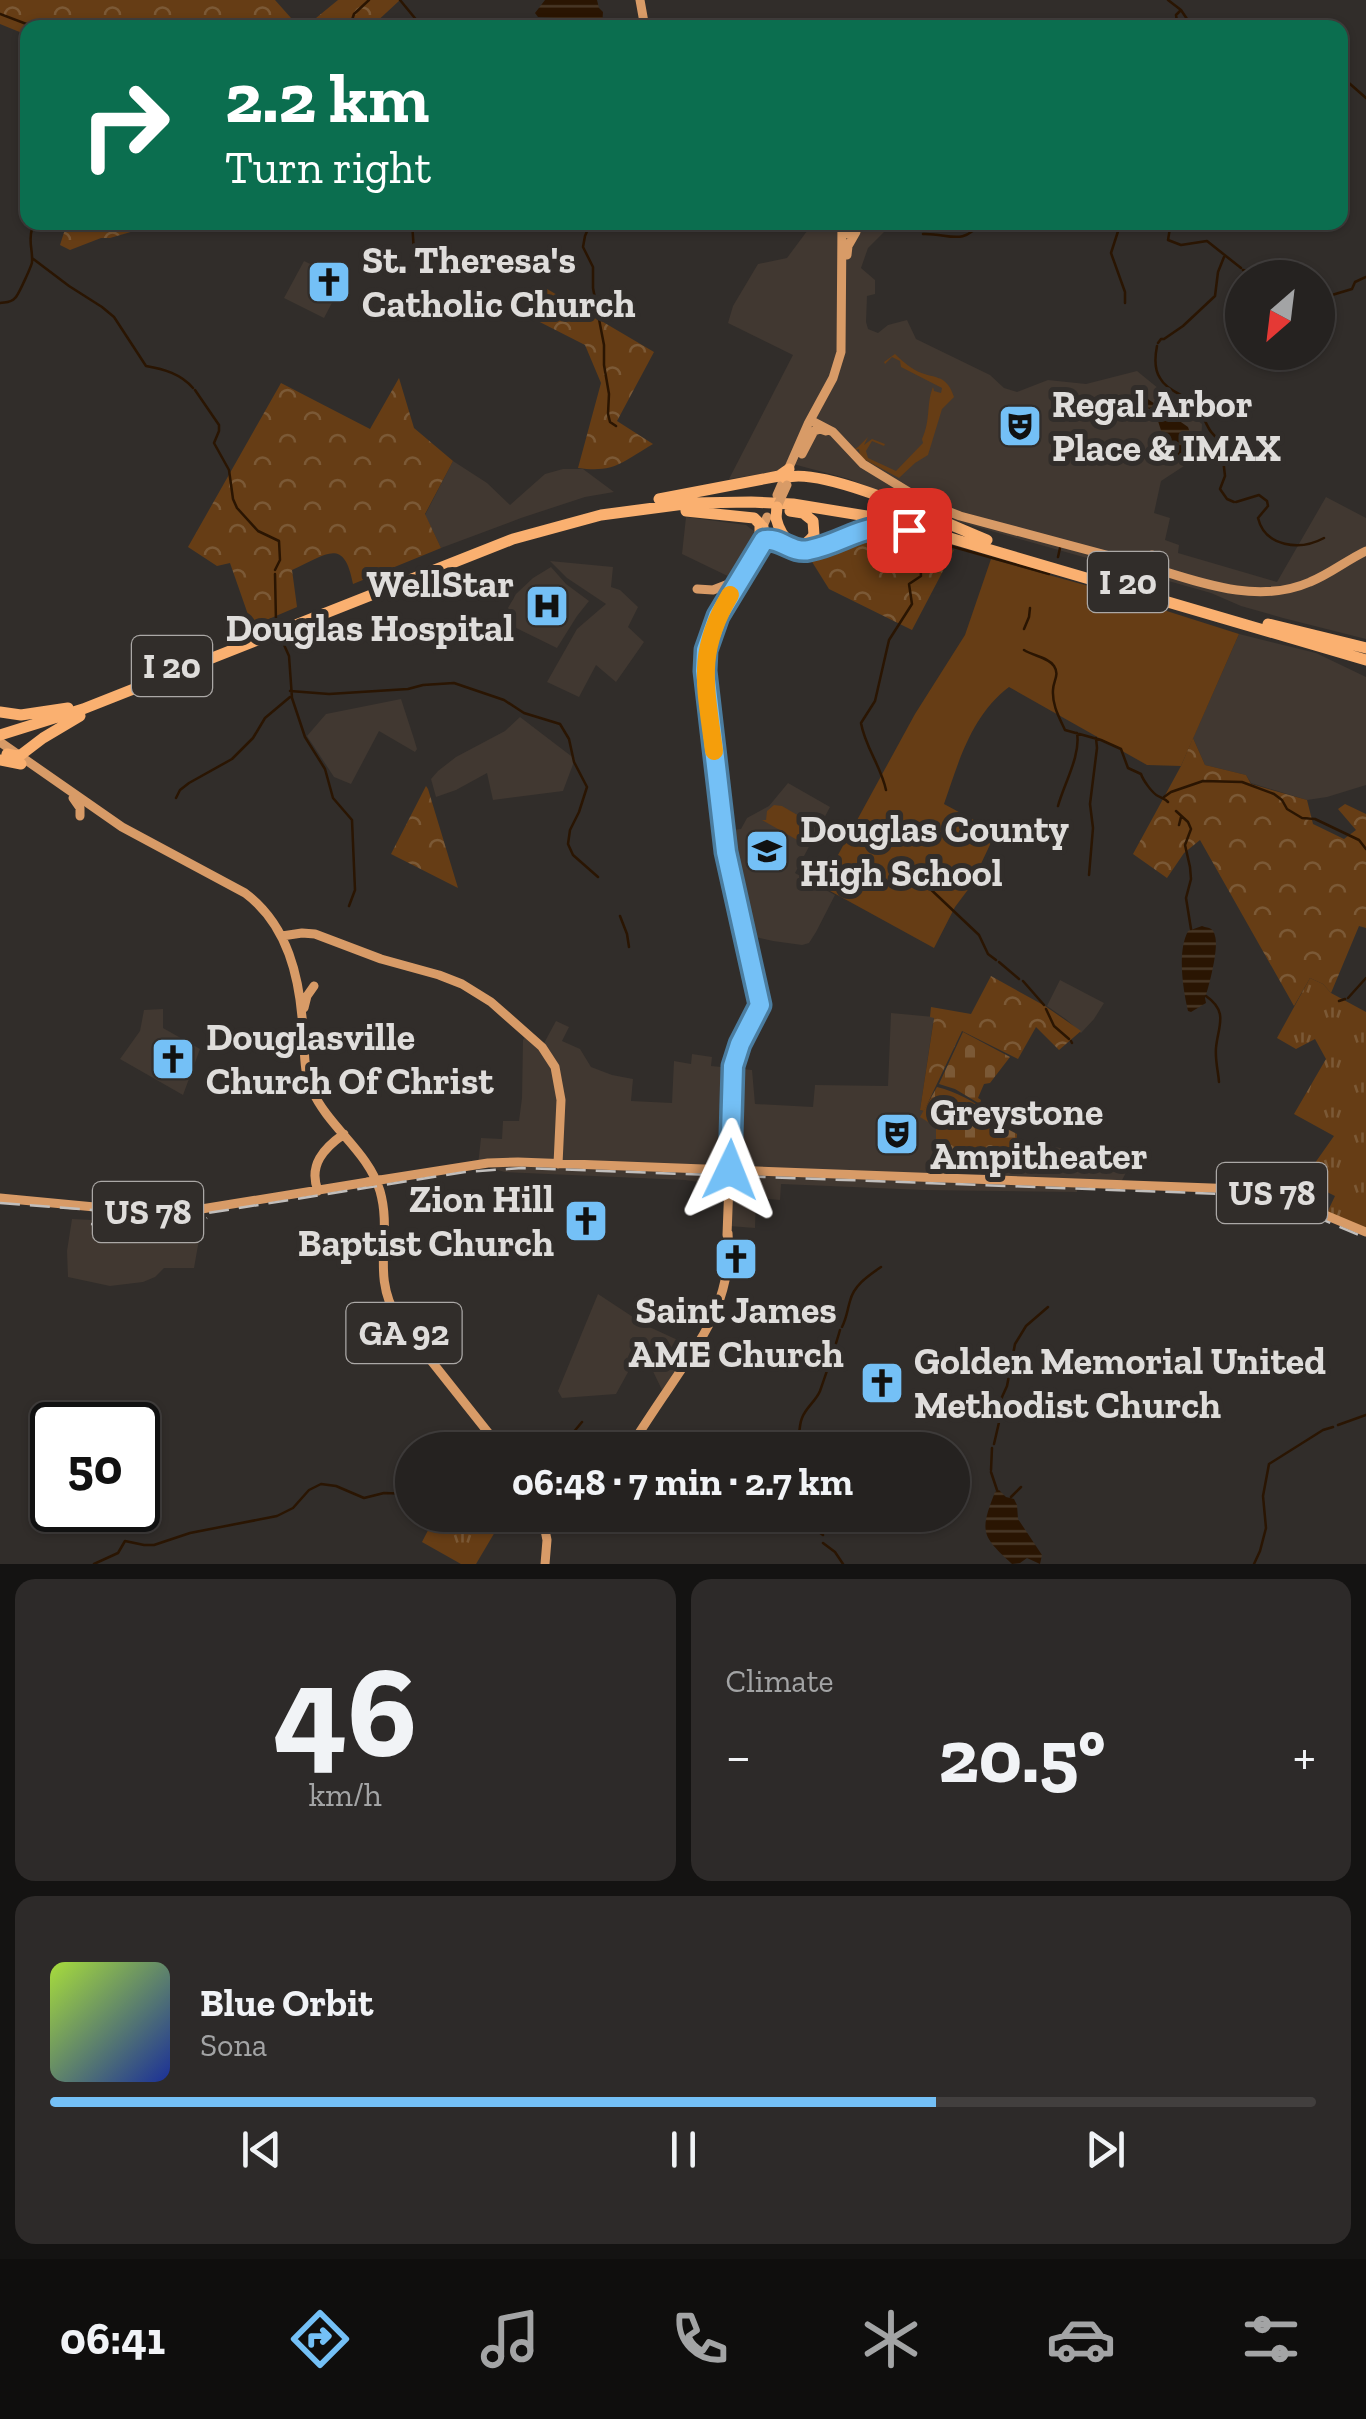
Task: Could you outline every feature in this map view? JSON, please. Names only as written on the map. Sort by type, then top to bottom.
[{"type":"highway","points":[[659,499],[789,475],[863,492],[987,540]]},
{"type":"highway","name":"I 20","points":[[10,751],[68,708],[509,533],[587,511],[659,499],[740,495],[814,500],[908,517],[1366,653]]},
{"type":"highway","name":"I 20","points":[[10,751],[64,716],[496,545],[601,516],[692,503],[793,504],[885,519],[1304,642],[1366,653]]},
{"type":"highway","points":[[601,516],[743,508],[800,512],[813,521],[814,537],[804,545],[793,544],[770,521]]},
{"type":"highway","points":[[686,511],[753,518],[759,523],[770,521]]},
{"type":"highway","points":[[770,521],[792,549],[807,551],[864,530],[890,526],[1026,559]]},
{"type":"highway","points":[[1304,642],[1366,668]]},
{"type":"highway","points":[[10,751],[131,690]]},
{"type":"highway","points":[[0,712],[29,715],[68,708]]},
{"type":"main road","points":[[816,420],[842,352],[842,230]]},
{"type":"main road","points":[[845,264],[848,246],[856,232],[848,234],[846,230]]},
{"type":"main road","points":[[828,246],[842,246]]},
{"type":"main road","points":[[705,662],[718,616],[770,521],[842,362],[849,325],[842,246]]},
{"type":"main road","points":[[816,420],[854,461],[927,503],[955,514],[1240,591],[1275,592],[1309,583],[1366,551]]},
{"type":"main road","points":[[816,420],[834,432],[855,457],[900,487]]},
{"type":"main road","points":[[789,475],[814,430],[831,434]]},
{"type":"main road","points":[[854,461],[868,466]]},
{"type":"main road","points":[[1138,564],[1154,556],[1158,566],[1183,576]]},
{"type":"main road","points":[[697,589],[722,588],[742,572]]},
{"type":"main road","points":[[730,1170],[733,1066],[760,1005],[726,852],[704,648],[716,614],[742,572]]},
{"type":"main road","points":[[711,599],[716,604],[716,614]]},
{"type":"main road","name":"GA 92","points":[[10,751],[129,836],[247,899],[279,937],[295,994],[302,1078],[313,1103],[366,1169],[375,1189],[379,1212],[378,1278],[388,1311],[485,1432]]},
{"type":"main road","name":"GA 92","points":[[10,751],[116,824],[245,893],[262,906],[296,974],[308,1080],[338,1135],[368,1164],[380,1192],[384,1211],[383,1279],[390,1306],[488,1432]]},
{"type":"main road","points":[[73,798],[80,816]]},
{"type":"main road","points":[[279,937],[310,934],[462,984],[491,1002],[542,1047],[555,1067],[560,1089],[558,1164]]},
{"type":"main road","points":[[296,974],[302,982],[314,985],[305,1003],[304,1045]]},
{"type":"main road","points":[[319,1102],[318,1093],[324,1091]]},
{"type":"main road","points":[[317,1187],[322,1160],[338,1135]]},
{"type":"main road","name":"US 78","points":[[0,1198],[177,1213],[210,1210],[317,1187],[488,1164],[558,1164],[1238,1188],[1270,1192],[1366,1232]]},
{"type":"main road","points":[[640,1432],[702,1337],[721,1298],[728,1271],[731,1185]]},
{"type":"main road","points":[[548,1564],[549,1532]]},
{"type":"shaded area","points":[[545,0],[597,0],[603,12],[602,20],[558,20],[535,13]]},
{"type":"shaded area","points":[[808,230],[886,230],[868,248],[861,268],[875,280],[875,294],[867,296],[868,329],[878,333],[888,325],[907,320],[916,339],[1017,392],[1048,380],[1086,384],[1137,371],[1202,424],[1201,447],[1184,466],[1161,481],[1154,513],[1170,518],[1165,540],[1179,545],[1178,553],[1277,582],[1326,497],[1366,518],[1366,639],[945,518],[849,479],[793,464],[774,472],[729,479],[793,355],[728,323],[733,306],[758,264],[787,258]]},
{"type":"shaded area","points":[[304,261],[344,280],[324,318],[284,298]]},
{"type":"shaded area","points":[[1145,397],[1188,427],[1193,441],[1181,458],[1171,462],[1158,421],[1142,400]]},
{"type":"shaded area","points":[[453,461],[487,483],[510,505],[545,474],[563,469],[583,469],[614,492],[585,497],[441,548],[425,515]]},
{"type":"shaded area","points":[[686,517],[746,525],[755,532],[759,542],[738,581],[682,554]]},
{"type":"shaded area","points":[[550,561],[613,567],[611,587],[638,607],[628,627],[644,642],[616,682],[596,665],[579,697],[547,682],[577,629],[606,604],[567,578]]},
{"type":"shaded area","name":"WellStar Douglas Hospital","points":[[551,567],[589,601],[557,648],[508,624],[513,614],[508,608],[516,594]]},
{"type":"shaded area","points":[[1239,634],[1316,653],[1366,677],[1366,785],[1307,800],[1251,783],[1246,775],[1205,765],[1193,738]]},
{"type":"shaded area","points":[[401,699],[415,752],[379,731],[351,784],[334,777],[307,736],[326,714]]},
{"type":"shaded area","points":[[520,717],[575,759],[563,791],[493,800],[487,773],[436,797],[431,779],[438,771],[505,731]]},
{"type":"shaded area","name":"Douglas County High School","points":[[788,783],[830,807],[795,873],[835,895],[809,943],[802,945],[747,935],[723,831],[741,829],[747,818],[769,806]]},
{"type":"shaded area","points":[[1202,926],[1214,933],[1215,958],[1206,1003],[1191,1012],[1183,982],[1183,949],[1188,931]]},
{"type":"shaded area","points":[[1060,980],[1104,1003],[1081,1033],[1047,1006]]},
{"type":"shaded area","points":[[163,1009],[163,1028],[200,1049],[183,1095],[120,1059],[140,1031],[144,1010]]},
{"type":"shaded area","points":[[891,1013],[934,1017],[920,1110],[924,1111],[921,1117],[936,1127],[936,1155],[1014,1156],[1017,1139],[1131,1163],[1120,1184],[1077,1183],[1077,1192],[781,1184],[780,1200],[756,1198],[755,1228],[729,1226],[732,1185],[721,1182],[505,1172],[478,1165],[481,1138],[502,1139],[503,1121],[519,1121],[523,1040],[527,1034],[542,1047],[556,1021],[569,1027],[562,1041],[580,1049],[591,1067],[633,1079],[631,1101],[672,1103],[674,1061],[691,1064],[692,1054],[712,1057],[711,1066],[752,1070],[755,1104],[813,1107],[815,1085],[888,1086]]},
{"type":"shaded area","points":[[99,1214],[169,1220],[203,1217],[194,1268],[164,1268],[143,1282],[110,1286],[68,1277],[72,1219],[93,1220]]},
{"type":"shaded area","points":[[598,1294],[645,1325],[695,1348],[664,1394],[647,1359],[638,1354],[616,1394],[562,1398],[558,1391]]},
{"type":"shaded area","points":[[999,1490],[1014,1499],[1018,1519],[1042,1555],[1040,1564],[1027,1558],[1012,1564],[989,1540],[985,1525]]},
{"type":"green space","points":[[0,0],[275,0],[293,20],[20,20],[20,32],[0,24]]},
{"type":"green space","points":[[338,0],[400,0],[378,20],[314,20]]},
{"type":"green space","points":[[65,230],[134,231],[70,250],[60,245]]},
{"type":"green space","points":[[542,286],[654,352],[617,421],[653,444],[618,465],[578,468],[601,383],[585,345],[526,315]]},
{"type":"green space","points":[[895,354],[915,370],[943,380],[954,397],[942,409],[928,455],[899,478],[860,457],[859,449],[852,451],[868,437],[864,445],[872,439],[885,444],[872,441],[866,451],[868,458],[896,471],[923,443],[933,387],[941,393],[942,388],[901,367],[900,361],[892,357],[885,364],[884,362]]},
{"type":"green space","points":[[399,378],[414,428],[453,461],[425,514],[441,548],[353,584],[344,559],[332,553],[324,555],[292,570],[297,607],[252,626],[230,563],[217,566],[188,547],[281,383],[370,429]]},
{"type":"green space","points":[[871,534],[901,535],[954,550],[912,630],[829,589],[809,557]]},
{"type":"green space","points":[[991,559],[1239,634],[1181,766],[1147,765],[1009,687],[996,699],[968,740],[944,804],[996,832],[934,948],[821,886],[915,714],[965,635]]},
{"type":"green space","points":[[1193,738],[1205,765],[1246,775],[1251,784],[1307,800],[1313,824],[1344,839],[1356,830],[1338,809],[1345,804],[1366,814],[1366,928],[1359,926],[1331,993],[1310,978],[1294,1006],[1200,840],[1184,853],[1167,878],[1133,854]]},
{"type":"green space","points":[[426,786],[428,789],[458,888],[391,854]]},
{"type":"green space","points":[[774,805],[811,823],[813,834],[806,845],[762,820],[766,820],[767,811]]},
{"type":"green space","points":[[991,976],[1081,1031],[1059,1050],[1036,1027],[1018,1059],[962,1031],[924,1111],[920,1110],[934,1018],[930,1017],[931,1007],[971,1014]]},
{"type":"green space","points":[[1310,978],[1366,1012],[1366,1231],[1326,1215],[1335,1196],[1303,1180],[1334,1136],[1294,1114],[1326,1059],[1315,1039],[1296,1049],[1277,1038]]},
{"type":"green space","points":[[963,1032],[1010,1057],[990,1083],[984,1084],[978,1098],[980,1104],[939,1084]]},
{"type":"green space","points":[[937,1087],[977,1104],[989,1112],[988,1119],[1017,1134],[1015,1156],[936,1153],[936,1127],[920,1117]]},
{"type":"green space","points":[[427,1532],[495,1532],[476,1564],[461,1564],[422,1542]]},
{"type":"waterway","points":[[352,20],[369,0]]},
{"type":"waterway","points":[[400,0],[416,20]]},
{"type":"waterway","points":[[1168,0],[1188,20]]},
{"type":"waterway","points":[[1177,20],[1180,11]]},
{"type":"waterway","points":[[0,14],[20,22]]},
{"type":"waterway","points":[[1348,82],[1366,98]]},
{"type":"waterway","points":[[0,303],[15,298],[27,274],[32,262],[32,230]]},
{"type":"waterway","points":[[413,230],[414,252]]},
{"type":"waterway","points":[[588,230],[583,247],[593,267],[604,345],[608,414],[616,426]]},
{"type":"waterway","points":[[923,234],[961,237],[975,230]]},
{"type":"waterway","points":[[1118,230],[1111,253],[1125,303]]},
{"type":"waterway","points":[[1170,230],[1168,240],[1181,245],[1207,241],[1231,260]]},
{"type":"waterway","points":[[1158,343],[1215,296],[1224,257]]},
{"type":"waterway","points":[[32,258],[114,317],[146,366],[172,373],[193,388]]},
{"type":"waterway","points":[[1335,294],[1352,289],[1355,282],[1366,277]]},
{"type":"waterway","points":[[1157,346],[1156,367],[1163,382],[1193,403],[1221,441],[1225,476],[1220,489],[1234,502]]},
{"type":"waterway","points":[[195,390],[219,425],[214,443],[229,470],[237,508],[258,531],[279,541],[280,560],[275,570]]},
{"type":"waterway","points":[[1236,502],[1259,495],[1267,501],[1268,506],[1258,518],[1262,528],[1285,544],[1305,544],[1324,538]]},
{"type":"waterway","points":[[886,790],[861,723],[875,701],[889,640],[912,604],[909,584],[921,576],[926,561],[950,546],[1049,574]]},
{"type":"waterway","points":[[1058,557],[1060,548]]},
{"type":"waterway","points":[[275,574],[276,622]]},
{"type":"waterway","points":[[1024,629],[1030,608]]},
{"type":"waterway","points":[[281,638],[289,656],[292,698],[305,737],[325,769],[333,798],[352,820],[355,890],[349,906]]},
{"type":"waterway","points":[[1024,650],[1056,669],[1054,701],[1065,730],[1121,749],[1128,768],[1141,774],[1153,792],[1168,802]]},
{"type":"waterway","points":[[290,691],[329,694],[454,683],[560,724],[587,787],[568,844],[573,855],[598,877]]},
{"type":"waterway","points":[[176,798],[189,783],[232,759],[253,738],[265,718],[290,697]]},
{"type":"waterway","points":[[1058,806],[1074,760],[1077,733]]},
{"type":"waterway","points":[[1089,875],[1096,738]]},
{"type":"waterway","points":[[1164,797],[1203,781],[1242,782],[1274,794],[1302,818],[1315,819],[1359,840],[1366,849]]},
{"type":"waterway","points":[[1176,811],[1191,829],[1185,845],[1191,879],[1186,898],[1191,929]]},
{"type":"waterway","points":[[1179,825],[1181,817]]},
{"type":"waterway","points":[[920,868],[924,883],[979,935],[988,954],[996,960]]},
{"type":"waterway","points":[[620,916],[629,947]]},
{"type":"waterway","points":[[999,962],[1019,979]]},
{"type":"waterway","points":[[1348,998],[1366,978]]},
{"type":"waterway","points":[[1023,981],[1044,1005]]},
{"type":"waterway","points":[[1206,996],[1220,1014],[1216,1052],[1219,1082]]},
{"type":"waterway","points":[[1339,1001],[1345,999]]},
{"type":"waterway","points":[[1046,1009],[1054,1026],[1069,1039]]},
{"type":"waterway","points":[[842,1327],[855,1290],[881,1267]]},
{"type":"waterway","points":[[1000,1415],[1015,1344],[1026,1326],[1048,1307]]},
{"type":"waterway","points":[[799,1432],[802,1418],[820,1391],[840,1330]]},
{"type":"waterway","points":[[1338,1425],[1366,1415]]},
{"type":"waterway","points":[[994,1444],[1000,1418]]},
{"type":"waterway","points":[[574,1432],[582,1422]]},
{"type":"waterway","points":[[1254,1564],[1266,1528],[1263,1496],[1269,1464],[1333,1427]]},
{"type":"waterway","points":[[991,1470],[992,1448]]},
{"type":"waterway","points":[[991,1472],[997,1490]]},
{"type":"waterway","points":[[94,1564],[118,1553],[125,1541],[154,1545],[190,1533],[277,1516],[321,1484],[364,1498],[395,1493]]},
{"type":"waterway","points":[[1011,1497],[1021,1487]]},
{"type":"waterway","points":[[819,1532],[823,1535]]},
{"type":"waterway","points":[[823,1543],[843,1564]]},
{"type":"railway","points":[[0,1203],[183,1217],[465,1172],[522,1168],[1250,1195],[1283,1203],[1366,1238]]},
{"type":"railway","points":[[91,1224],[172,1234],[207,1218]]},
{"type":"slow traffic","points":[[714,751],[706,650],[730,595]]},
{"type":"place","name":"St. Theresa's Catholic Church","points":[[329,282]]},
{"type":"place","name":"Regal Arbor Place & IMAX","points":[[1020,426]]},
{"type":"place","name":"WellStar Douglas Hospital","points":[[547,606]]},
{"type":"place","name":"Douglas County High School","points":[[767,851]]},
{"type":"place","name":"Douglasville Church Of Christ","points":[[173,1059]]},
{"type":"place","name":"Greystone Ampitheater","points":[[897,1134]]},
{"type":"place","name":"Zion Hill Baptist Church","points":[[586,1221]]},
{"type":"place","name":"Saint James AME Church","points":[[736,1259]]},
{"type":"place","name":"Golden Memorial United Methodist Church","points":[[882,1383]]},
{"type":"route","points":[[730,1170],[733,1066],[760,1005],[726,852],[705,671],[706,650],[720,612],[764,540],[772,539],[804,551],[876,526],[909,530]]}]
